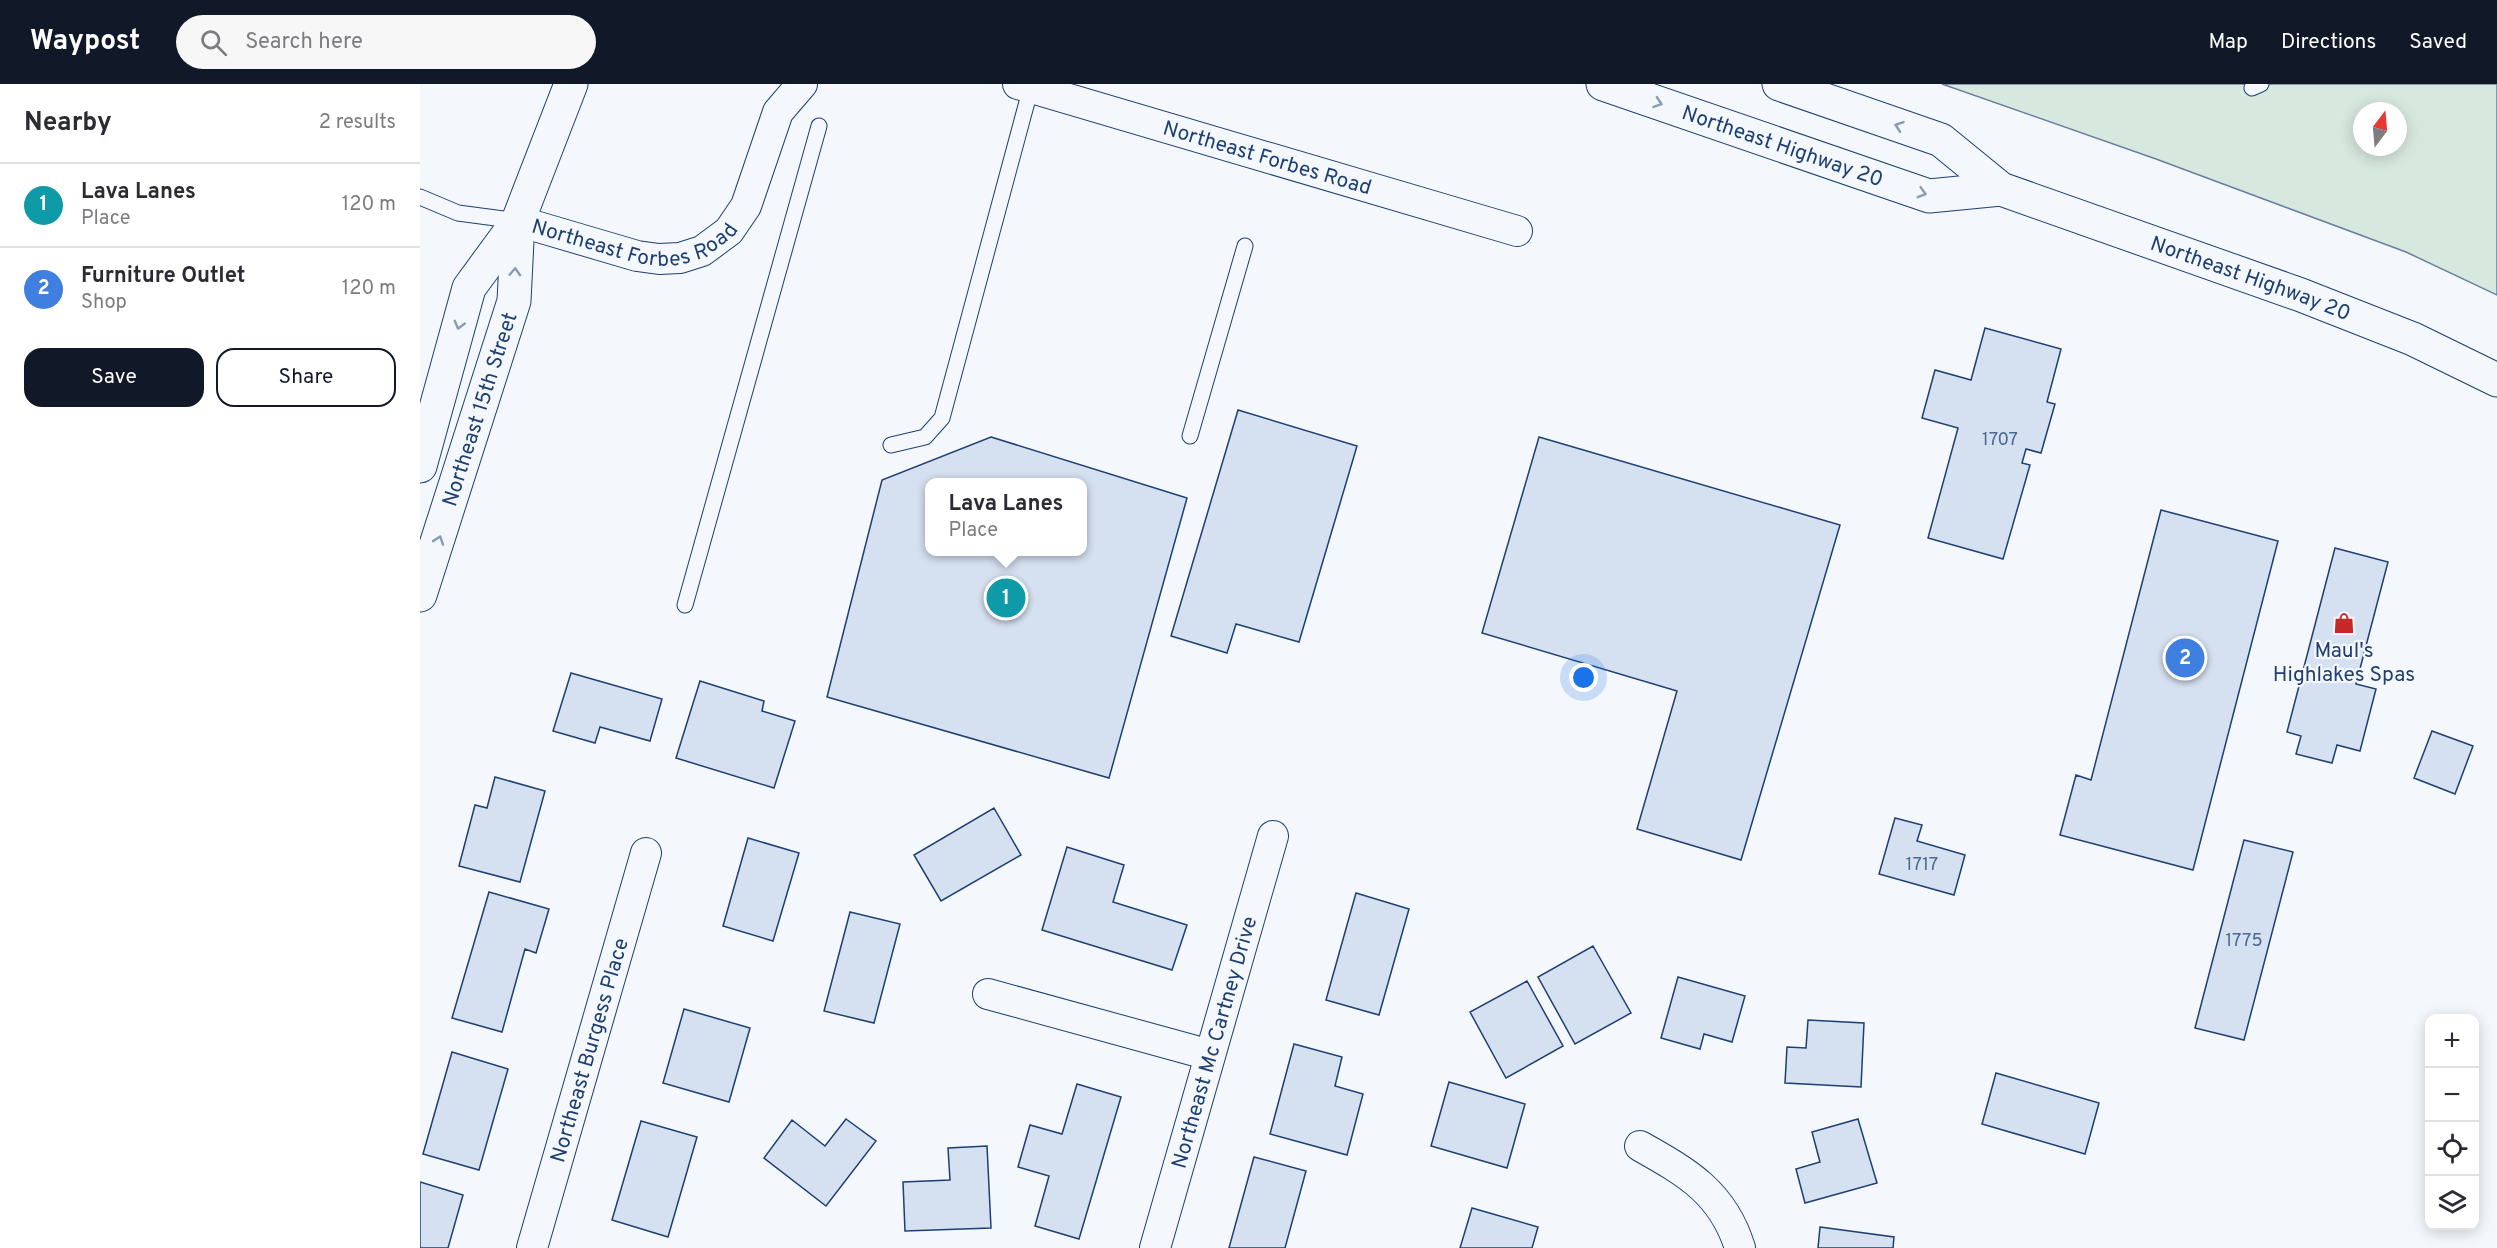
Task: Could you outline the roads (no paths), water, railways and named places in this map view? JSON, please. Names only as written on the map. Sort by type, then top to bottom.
[{"type":"main road","name":"Northeast 15th Street","points":[[420,466],[469,288],[518,221],[571,84]]},
{"type":"main road","name":"Northeast Highway 20","points":[[1603,84],[1929,196],[2001,189]]},
{"type":"main road","name":"Northeast Highway 20","points":[[1779,84],[1941,140],[2001,189],[2301,295],[2413,339],[2497,380]]},
{"type":"main road","name":"Northeast 15th Street","points":[[420,595],[514,301],[518,221]]},
{"type":"street","name":"Northeast Forbes Road","points":[[518,221],[637,256],[659,259],[680,258],[702,251],[729,231],[746,206],[778,112],[802,84]]},
{"type":"street","name":"Northeast Forbes Road","points":[[1025,86],[1516,231]]},
{"type":"street","name":"Northeast Mc Cartney Drive","points":[[1155,1248],[1273,836]]},
{"type":"street","name":"Northeast Burgess Place","points":[[532,1248],[646,853]]},
{"type":"street","points":[[988,994],[1210,1055]]},
{"type":"street","points":[[1640,1146],[1681,1169],[1711,1193],[1733,1224],[1740,1248]]},
{"type":"lane","points":[[891,445],[925,437],[942,418],[1025,86]]},
{"type":"lane","points":[[685,605],[819,126]]},
{"type":"lane","points":[[420,197],[458,213],[518,221]]},
{"type":"lane","points":[[1190,436],[1245,246]]},
{"type":"place","name":"Lava Lanes","points":[[1006,598]]},
{"type":"place","name":"Maul's Highlakes Spas","points":[[2344,623]]},
{"type":"place","name":"Furniture Outlet","points":[[2185,658]]}]
